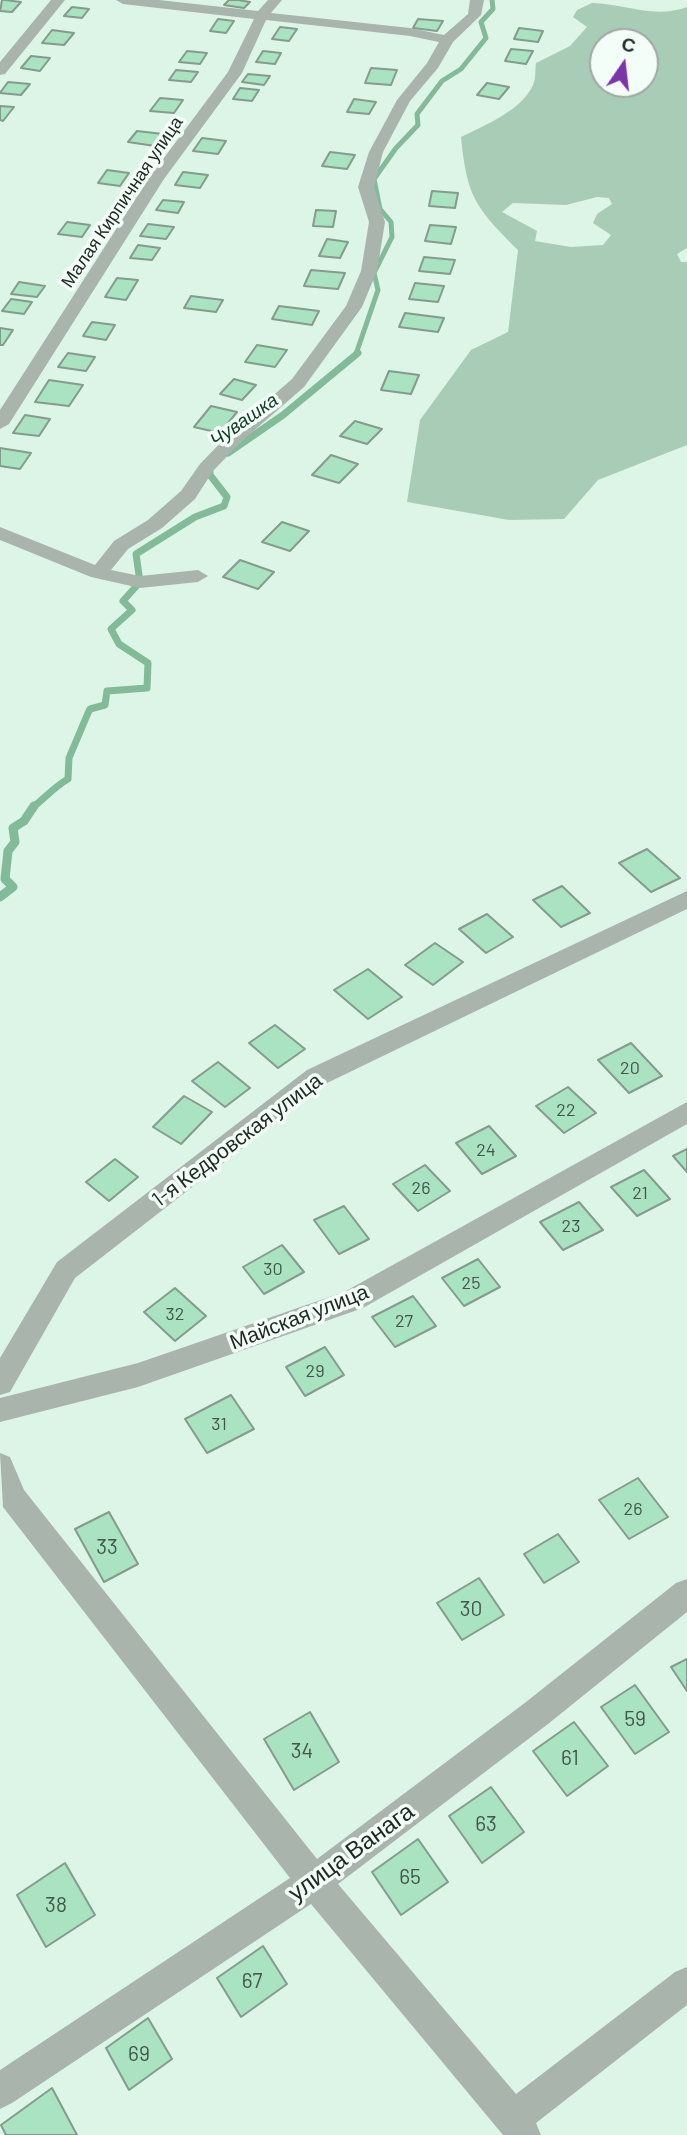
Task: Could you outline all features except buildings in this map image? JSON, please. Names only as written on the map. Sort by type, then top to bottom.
[{"type":"street","points":[[0,71],[58,0]]},
{"type":"street","points":[[123,0],[410,32],[447,40]]},
{"type":"street","name":"Малая Кирпичная улица","points":[[0,424],[158,178],[235,73],[262,15],[275,0]]},
{"type":"street","points":[[97,573],[121,545],[155,524],[188,495],[206,468],[235,438],[298,383],[354,307],[369,271],[377,222],[366,187],[376,152],[404,100],[433,65],[447,40],[474,15],[477,0]]},
{"type":"street","points":[[0,533],[97,573],[140,582],[198,576]]},
{"type":"street","name":"1-я Кедровская улица","points":[[0,1383],[66,1270],[316,1077],[687,899]]},
{"type":"street","name":"Майская улица","points":[[0,1410],[138,1375],[353,1300],[687,1112]]},
{"type":"street","points":[[0,1466],[13,1498],[314,1882],[518,2127],[687,1984]]},
{"type":"street","name":"улица Ванага","points":[[0,2091],[314,1882],[537,1713],[687,1593]]},
{"type":"green space","points":[[592,3],[663,12],[687,7],[687,248],[677,254],[681,262],[687,262],[687,445],[598,480],[564,519],[509,520],[407,502],[420,420],[471,350],[508,332],[518,250],[492,223],[476,201],[463,158],[461,137],[502,116],[520,102],[533,85],[536,63],[570,46],[587,27],[573,17],[577,10]],"holes":[[[597,197],[609,198],[612,204],[597,214],[593,223],[611,235],[603,245],[571,247],[535,241],[537,231],[502,212],[513,203],[566,205]]]},
{"type":"waterway","name":"Чувашка","points":[[356,354],[378,290],[374,273],[392,237],[391,222],[380,209],[374,179],[396,148],[418,125],[417,114],[442,81],[461,69],[486,38],[481,22],[493,9],[492,0]]},
{"type":"waterway","name":"Чувашка","points":[[228,453],[283,415],[358,353]]},
{"type":"waterway","name":"Чувашка","points":[[34,807],[68,779],[69,758],[88,713],[90,709],[105,705],[107,691],[147,688],[148,663],[119,644],[111,629],[132,610],[123,601],[140,582],[136,554],[195,517],[224,506],[227,497],[210,475],[210,465]]},
{"type":"waterway","name":"Чувашка","points":[[0,897],[13,887],[5,879],[8,851],[15,842],[13,828],[24,821],[34,807]]}]
